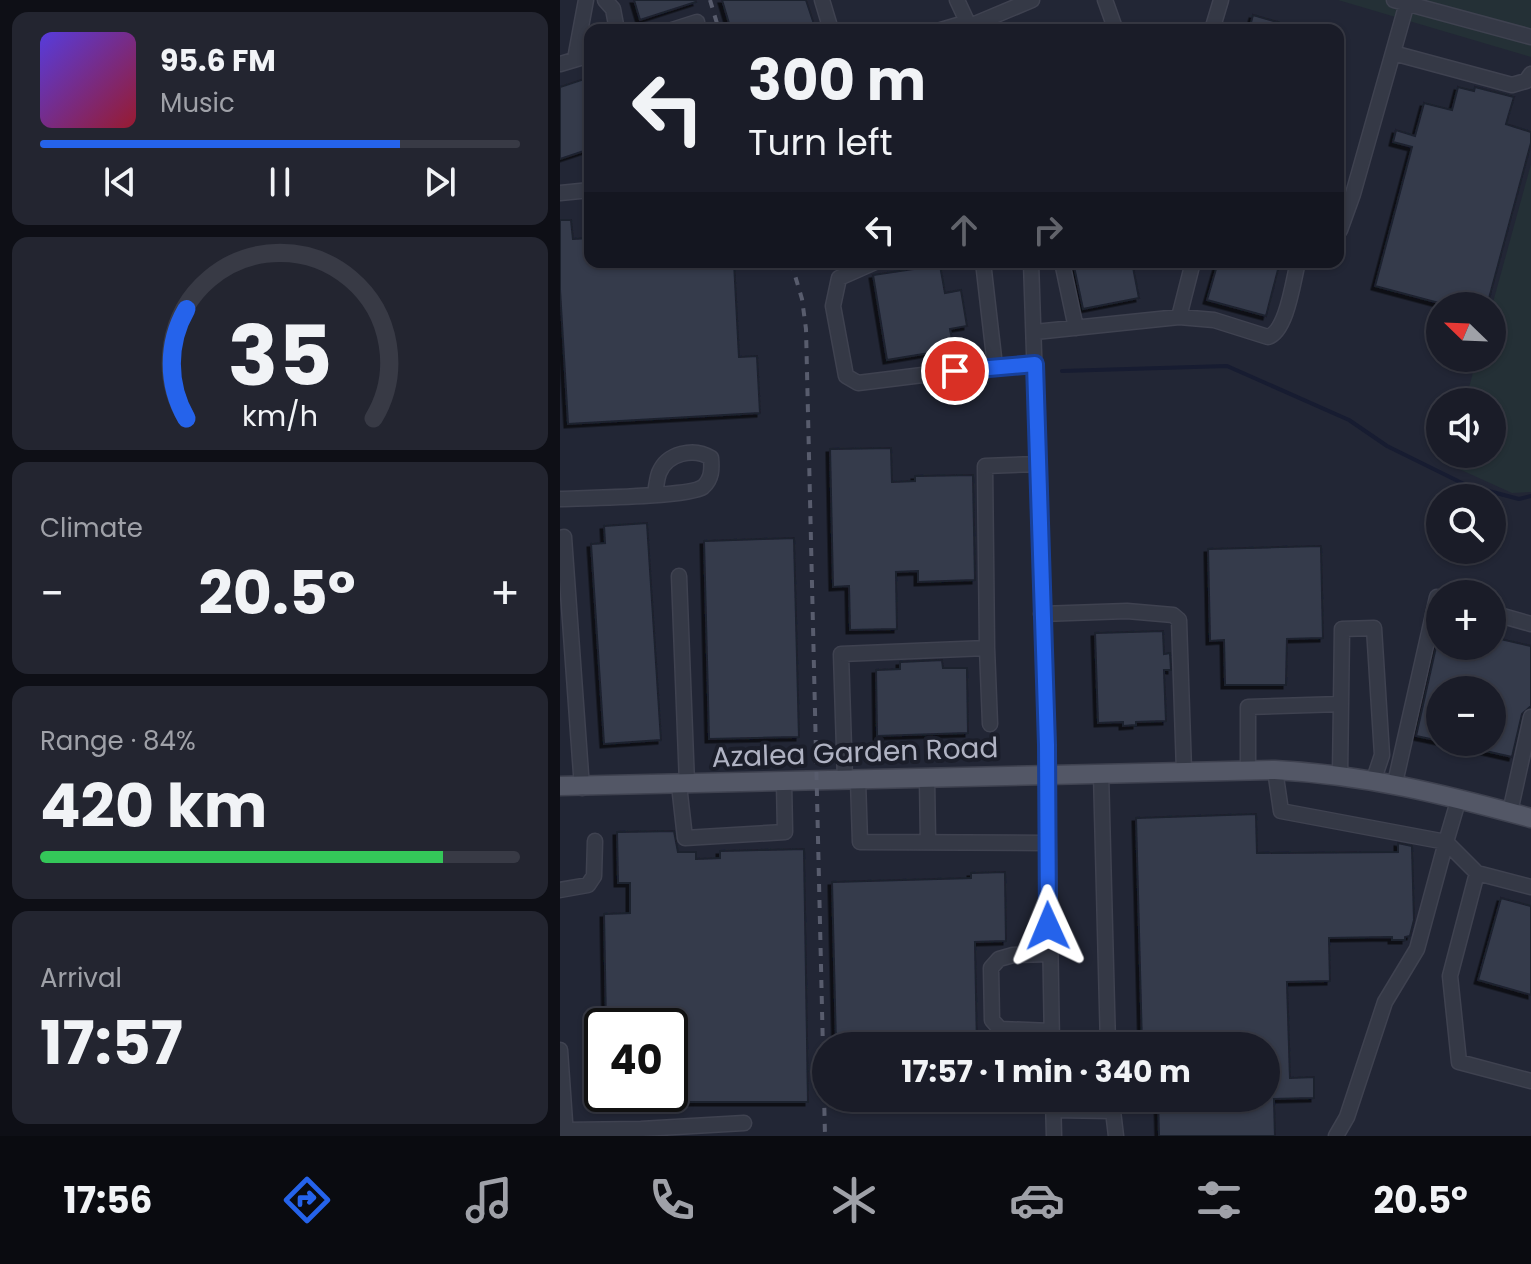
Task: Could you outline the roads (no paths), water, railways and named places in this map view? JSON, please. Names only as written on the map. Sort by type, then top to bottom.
[{"type":"main road","name":"Azalea Garden Road","points":[[560,786],[582,788],[1275,770],[1374,779],[1531,818]]},
{"type":"street","points":[[567,61],[586,0]]},
{"type":"street","points":[[605,0],[613,9],[616,24]]},
{"type":"street","points":[[822,0],[829,24]]},
{"type":"street","points":[[957,0],[969,24]]},
{"type":"street","points":[[975,24],[1032,0]]},
{"type":"street","points":[[1105,0],[1114,24]]},
{"type":"street","points":[[1214,24],[1221,0]]},
{"type":"street","points":[[1344,219],[1393,53],[1400,2],[1531,37]]},
{"type":"street","points":[[691,24],[697,22]]},
{"type":"street","points":[[1393,53],[1512,85],[1526,81],[1531,74]]},
{"type":"street","points":[[560,193],[584,191]]},
{"type":"street","points":[[862,268],[839,278],[833,306],[846,376],[858,383],[1035,364]]},
{"type":"street","points":[[984,268],[995,366]]},
{"type":"street","points":[[1031,268],[1047,775],[1051,1032]]},
{"type":"street","points":[[1063,268],[1076,328]]},
{"type":"street","points":[[1179,317],[1193,268]]},
{"type":"street","points":[[1035,332],[1179,317],[1214,320],[1268,337],[1274,335],[1283,320],[1296,268]]},
{"type":"street","points":[[990,724],[985,466],[1038,464]]},
{"type":"street","points":[[560,499],[655,494]]},
{"type":"street","points":[[560,538],[564,537],[566,650],[582,788]]},
{"type":"street","points":[[679,576],[685,838],[785,832],[784,782]]},
{"type":"street","points":[[1041,614],[1127,611],[1173,615],[1179,620],[1184,771]]},
{"type":"street","points":[[1506,617],[1531,624]]},
{"type":"street","points":[[1340,775],[1342,629],[1374,628],[1382,755],[1374,779]]},
{"type":"street","points":[[1395,783],[1426,646]]},
{"type":"street","points":[[987,648],[841,654],[860,842],[1047,843]]},
{"type":"street","points":[[1248,770],[1248,707],[1341,704]]},
{"type":"street","points":[[1510,812],[1531,717]]},
{"type":"street","points":[[1275,770],[1281,811],[1446,842],[1477,873],[1531,887]]},
{"type":"street","points":[[1101,773],[1108,1032]]},
{"type":"street","points":[[927,778],[928,842]]},
{"type":"street","points":[[1336,1136],[1347,1117],[1385,1002],[1417,949],[1459,798]]},
{"type":"street","points":[[560,890],[588,885],[594,876],[595,841]]},
{"type":"street","points":[[1477,873],[1450,976],[1459,1062],[1531,1081]]},
{"type":"street","points":[[1015,1032],[1000,1029],[992,1020],[991,968],[999,959],[1049,954]]},
{"type":"street","points":[[560,1050],[564,1134],[744,1123]]},
{"type":"street","points":[[1053,1112],[1054,1136]]},
{"type":"street","points":[[1113,1112],[1116,1136]]},
{"type":"waterway","points":[[1062,371],[1227,366],[1349,420],[1387,446],[1466,485],[1519,499],[1531,496]]},
{"type":"railway","points":[[710,0],[717,24]]},
{"type":"railway","points":[[793,268],[802,299],[806,329],[825,1136]]}]
